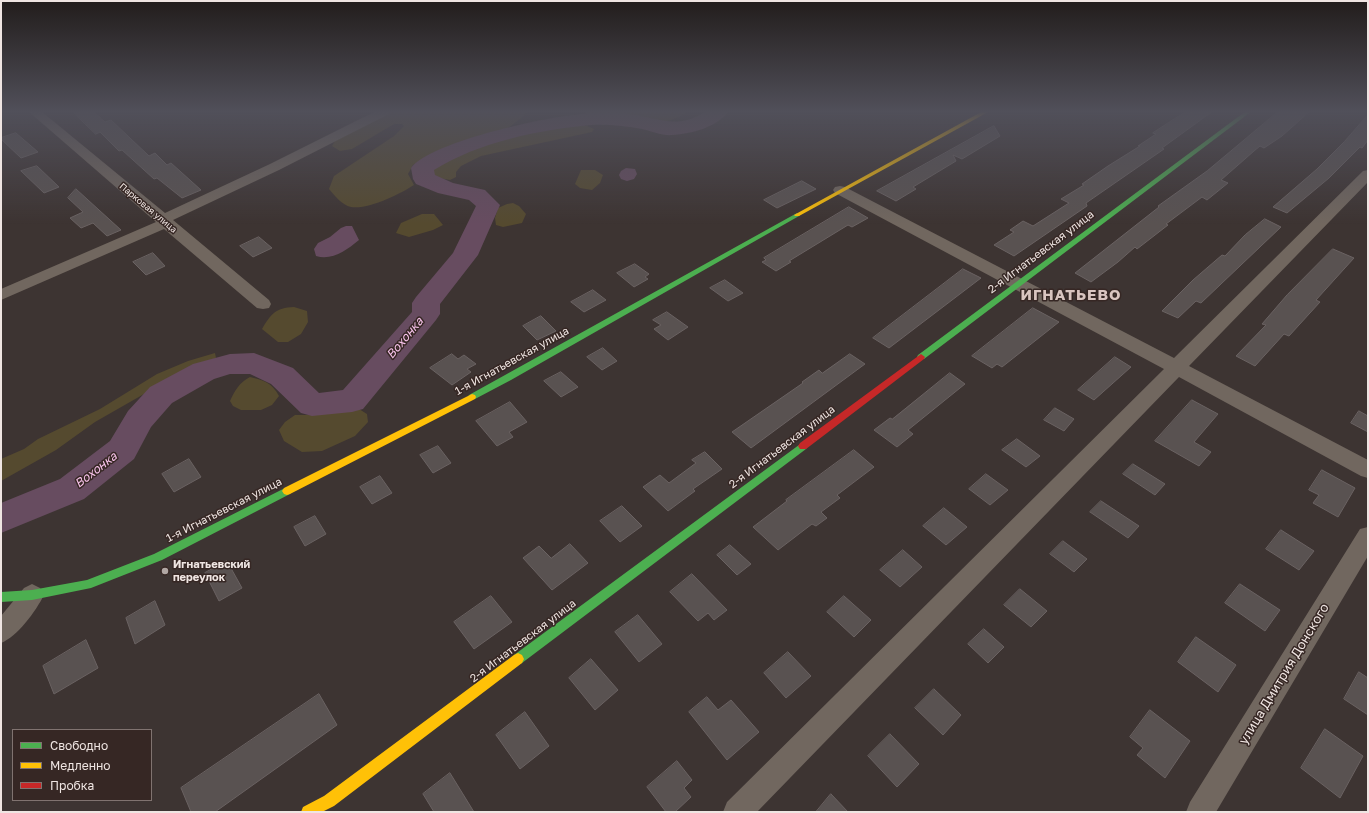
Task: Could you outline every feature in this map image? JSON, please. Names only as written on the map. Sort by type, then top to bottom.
[{"type":"street","name":"Парковая улица","points":[[78,149],[263,304]]},
{"type":"street","points":[[1,295],[164,222],[313,149]]},
{"type":"street","name":"1-я Игнатьевская улица","points":[[1,597],[21,596],[87,585],[158,557],[508,378],[840,190],[916,149]]},
{"type":"street","name":"2-я Игнатьевская улица","points":[[324,808],[1199,149]]},
{"type":"street","points":[[737,812],[1178,368],[1368,174]]},
{"type":"street","points":[[840,190],[1020,284],[1368,470]]},
{"type":"street","name":"улица Дмитрия Донского","points":[[1200,812],[1368,536]]},
{"type":"street","points":[[1,632],[9,624],[21,596]]},
{"type":"shaded area","points":[[337,149],[352,149],[352,149],[340,151]]},
{"type":"shaded area","points":[[375,149],[447,149],[432,154],[413,165],[408,174],[414,185],[401,193],[375,204],[351,207],[339,200],[329,189],[334,176]]},
{"type":"shaded area","points":[[473,149],[514,149],[481,156],[461,166],[456,172],[456,177],[450,180],[433,177],[432,170],[446,160]]},
{"type":"shaded area","points":[[626,168],[635,169],[637,174],[634,179],[627,181],[621,179],[619,175],[621,171]]},
{"type":"shaded area","points":[[581,170],[595,170],[603,175],[600,183],[592,190],[580,188],[575,184]]},
{"type":"shaded area","points":[[513,203],[519,206],[526,214],[522,223],[503,227],[496,225],[495,218],[498,208]]},
{"type":"shaded area","points":[[422,214],[434,214],[443,225],[433,230],[409,237],[396,233],[401,223]]},
{"type":"shaded area","points":[[346,226],[352,226],[359,240],[339,254],[328,257],[316,256],[314,249],[318,243]]},
{"type":"shaded area","points":[[294,307],[307,311],[308,322],[301,334],[288,342],[278,342],[262,329],[268,319],[278,310]]},
{"type":"shaded area","points":[[215,353],[216,358],[144,394],[95,422],[56,450],[1,481],[1,459],[24,449],[38,439],[100,409],[157,374],[188,361]]},
{"type":"shaded area","points":[[250,377],[259,379],[273,388],[279,396],[272,405],[261,410],[241,410],[233,406],[230,401],[234,393],[240,384]]},
{"type":"shaded area","points":[[346,409],[359,409],[367,414],[368,422],[355,436],[322,451],[302,452],[284,441],[279,430],[285,422],[295,415],[314,415]]},
{"type":"building","points":[[11,149],[34,149],[38,152],[21,158]]},
{"type":"building","points":[[117,149],[142,149],[149,156],[155,153],[167,165],[171,163],[201,190],[182,198],[157,178],[154,179],[122,150],[119,151]]},
{"type":"building","points":[[953,149],[979,149],[962,159],[953,155],[956,161],[913,187],[916,189],[896,201],[877,191]]},
{"type":"building","points":[[1135,149],[1164,149],[1086,203],[1087,206],[1014,256],[994,245],[1014,232],[1010,230],[1023,221],[1033,226],[1069,203],[1061,199],[1084,185],[1082,184]]},
{"type":"building","points":[[1233,149],[1256,149],[1221,180],[1228,183],[1207,200],[1202,197],[1166,224],[1168,225],[1137,249],[1135,247],[1091,282],[1075,273],[1159,207],[1158,206],[1207,171]]},
{"type":"building","points":[[1337,149],[1358,149],[1329,178],[1287,213],[1273,207],[1317,169]]},
{"type":"building","points":[[37,166],[59,187],[44,193],[21,171]]},
{"type":"building","points":[[802,181],[816,189],[777,208],[764,200]]},
{"type":"building","points":[[76,189],[121,230],[107,236],[93,223],[81,228],[70,218],[83,212],[68,198]]},
{"type":"building","points":[[849,207],[868,218],[852,227],[848,225],[789,261],[791,262],[776,271],[762,262],[766,260],[764,258]]},
{"type":"building","points":[[1265,219],[1281,227],[1201,303],[1196,301],[1178,318],[1162,311],[1193,280],[1222,255],[1225,256],[1245,235]]},
{"type":"building","points":[[259,237],[272,248],[253,257],[240,246]]},
{"type":"building","points":[[1333,249],[1354,258],[1316,300],[1320,302],[1289,336],[1284,334],[1255,366],[1236,356],[1266,325],[1262,324],[1287,295]]},
{"type":"building","points":[[153,253],[165,266],[146,275],[133,262]]},
{"type":"building","points":[[635,264],[649,274],[645,277],[648,279],[634,287],[617,273]]},
{"type":"building","points":[[963,269],[981,278],[889,348],[873,338]]},
{"type":"building","points":[[725,280],[743,293],[728,301],[710,288]]},
{"type":"building","points":[[593,290],[606,300],[584,312],[571,302]]},
{"type":"building","points":[[1033,308],[1059,322],[1002,367],[997,364],[992,368],[972,356]]},
{"type":"building","points":[[667,312],[688,327],[668,340],[654,329],[661,325],[653,320]]},
{"type":"building","points":[[541,316],[556,331],[537,340],[523,326]]},
{"type":"building","points":[[603,348],[617,361],[602,370],[587,357]]},
{"type":"building","points":[[452,354],[458,359],[464,355],[476,364],[467,369],[471,372],[452,385],[430,368]]},
{"type":"building","points":[[850,354],[865,364],[751,448],[732,432],[803,383],[802,382],[819,370],[822,373]]},
{"type":"building","points":[[1115,357],[1131,367],[1094,400],[1078,390]]},
{"type":"building","points":[[561,372],[578,387],[561,397],[544,381]]},
{"type":"building","points":[[950,373],[965,384],[908,430],[913,434],[897,447],[874,430],[890,418],[892,419]]},
{"type":"building","points":[[1192,400],[1218,414],[1194,442],[1211,452],[1199,466],[1155,441]]},
{"type":"building","points":[[510,402],[527,422],[509,432],[513,437],[497,446],[476,421]]},
{"type":"building","points":[[1055,408],[1074,419],[1064,431],[1044,420]]},
{"type":"building","points":[[1359,411],[1368,416],[1368,432],[1351,423]]},
{"type":"building","points":[[1017,439],[1040,456],[1026,467],[1002,450]]},
{"type":"building","points":[[438,446],[451,463],[433,473],[420,455]]},
{"type":"building","points":[[854,450],[874,467],[837,495],[840,498],[821,512],[827,518],[816,526],[812,524],[778,550],[753,527],[787,501],[786,500]]},
{"type":"building","points":[[705,452],[722,469],[693,489],[695,491],[668,511],[643,487],[660,475],[669,483],[696,463],[692,460]]},
{"type":"building","points":[[189,459],[201,477],[174,492],[162,474]]},
{"type":"building","points":[[1133,464],[1165,484],[1155,495],[1123,474]]},
{"type":"building","points":[[1322,470],[1355,488],[1338,517],[1313,503],[1319,495],[1309,490]]},
{"type":"building","points":[[986,474],[1008,490],[990,505],[969,489]]},
{"type":"building","points":[[380,476],[392,493],[372,504],[360,487]]},
{"type":"building","points":[[1101,501],[1139,526],[1128,538],[1090,512]]},
{"type":"building","points":[[622,506],[642,526],[620,542],[600,521]]},
{"type":"building","points":[[944,508],[967,527],[946,545],[923,526]]},
{"type":"building","points":[[315,516],[326,534],[305,546],[294,527]]},
{"type":"building","points":[[1281,530],[1314,551],[1299,570],[1266,549]]},
{"type":"building","points":[[1063,541],[1087,559],[1074,572],[1050,554]]},
{"type":"building","points":[[570,544],[588,563],[552,590],[523,558],[539,546],[551,558]]},
{"type":"building","points":[[730,545],[751,564],[737,575],[717,555]]},
{"type":"building","points":[[903,550],[922,567],[900,587],[880,570]]},
{"type":"building","points":[[227,561],[242,588],[219,601],[205,573]]},
{"type":"building","points":[[692,574],[727,610],[714,620],[708,613],[698,621],[670,592]]},
{"type":"building","points":[[1240,584],[1280,610],[1265,631],[1225,603]]},
{"type":"building","points":[[1020,589],[1047,611],[1031,627],[1004,605]]},
{"type":"building","points":[[491,596],[512,622],[474,649],[454,622]]},
{"type":"building","points":[[844,596],[871,620],[854,637],[827,612]]},
{"type":"building","points":[[155,601],[165,625],[135,644],[126,618]]},
{"type":"building","points":[[638,615],[662,644],[639,662],[615,632]]},
{"type":"building","points":[[984,629],[1004,647],[988,663],[968,644]]},
{"type":"building","points":[[1196,637],[1236,665],[1218,692],[1178,662]]},
{"type":"building","points":[[86,640],[98,668],[54,694],[43,666]]},
{"type":"building","points":[[788,652],[811,676],[786,698],[764,673]]},
{"type":"building","points":[[591,659],[618,690],[595,710],[569,678]]},
{"type":"building","points":[[1359,672],[1368,678],[1368,715],[1344,699]]},
{"type":"building","points":[[934,689],[961,715],[943,735],[915,708]]},
{"type":"building","points":[[319,694],[337,725],[215,812],[191,812],[181,788]]},
{"type":"building","points":[[707,697],[718,710],[731,700],[759,732],[727,760],[689,712]]},
{"type":"building","points":[[1150,710],[1190,741],[1165,778],[1137,755],[1143,748],[1130,737]]},
{"type":"building","points":[[525,712],[549,746],[520,769],[496,735]]},
{"type":"building","points":[[1325,729],[1363,756],[1340,798],[1301,768]]},
{"type":"building","points":[[890,734],[919,764],[897,787],[868,756]]},
{"type":"building","points":[[677,761],[692,780],[684,788],[691,797],[675,812],[666,812],[647,787]]},
{"type":"building","points":[[450,773],[474,812],[434,812],[423,794]]},
{"type":"building","points":[[831,794],[848,812],[816,812]]},
{"type":"waterway","name":"Вохонка","points":[[1,518],[72,489],[122,450],[139,419],[161,395],[204,371],[230,364],[254,363],[282,376],[312,405],[352,401],[426,314],[426,303],[465,255],[488,205],[477,195],[446,188],[424,179],[422,168],[440,157],[459,149]]},
{"type":"traffic: fast","points":[[921,357],[1198,149]]},
{"type":"traffic: fast","points":[[472,397],[797,215]]},
{"type":"traffic: fast","points":[[518,659],[803,446]]},
{"type":"traffic: fast","points":[[1,597],[32,595],[87,585],[158,557],[287,491]]},
{"type":"traffic: slow","points":[[797,215],[918,149]]},
{"type":"traffic: slow","points":[[287,491],[472,397]]},
{"type":"traffic: slow","points":[[308,812],[329,801],[518,659]]},
{"type":"traffic: jam","points":[[803,446],[921,357]]},
{"type":"place","name":"Игнатьевский переулок","points":[[165,571]]},
{"type":"district","name":"ИГНАТЬЕВО","points":[[1071,295]]}]
